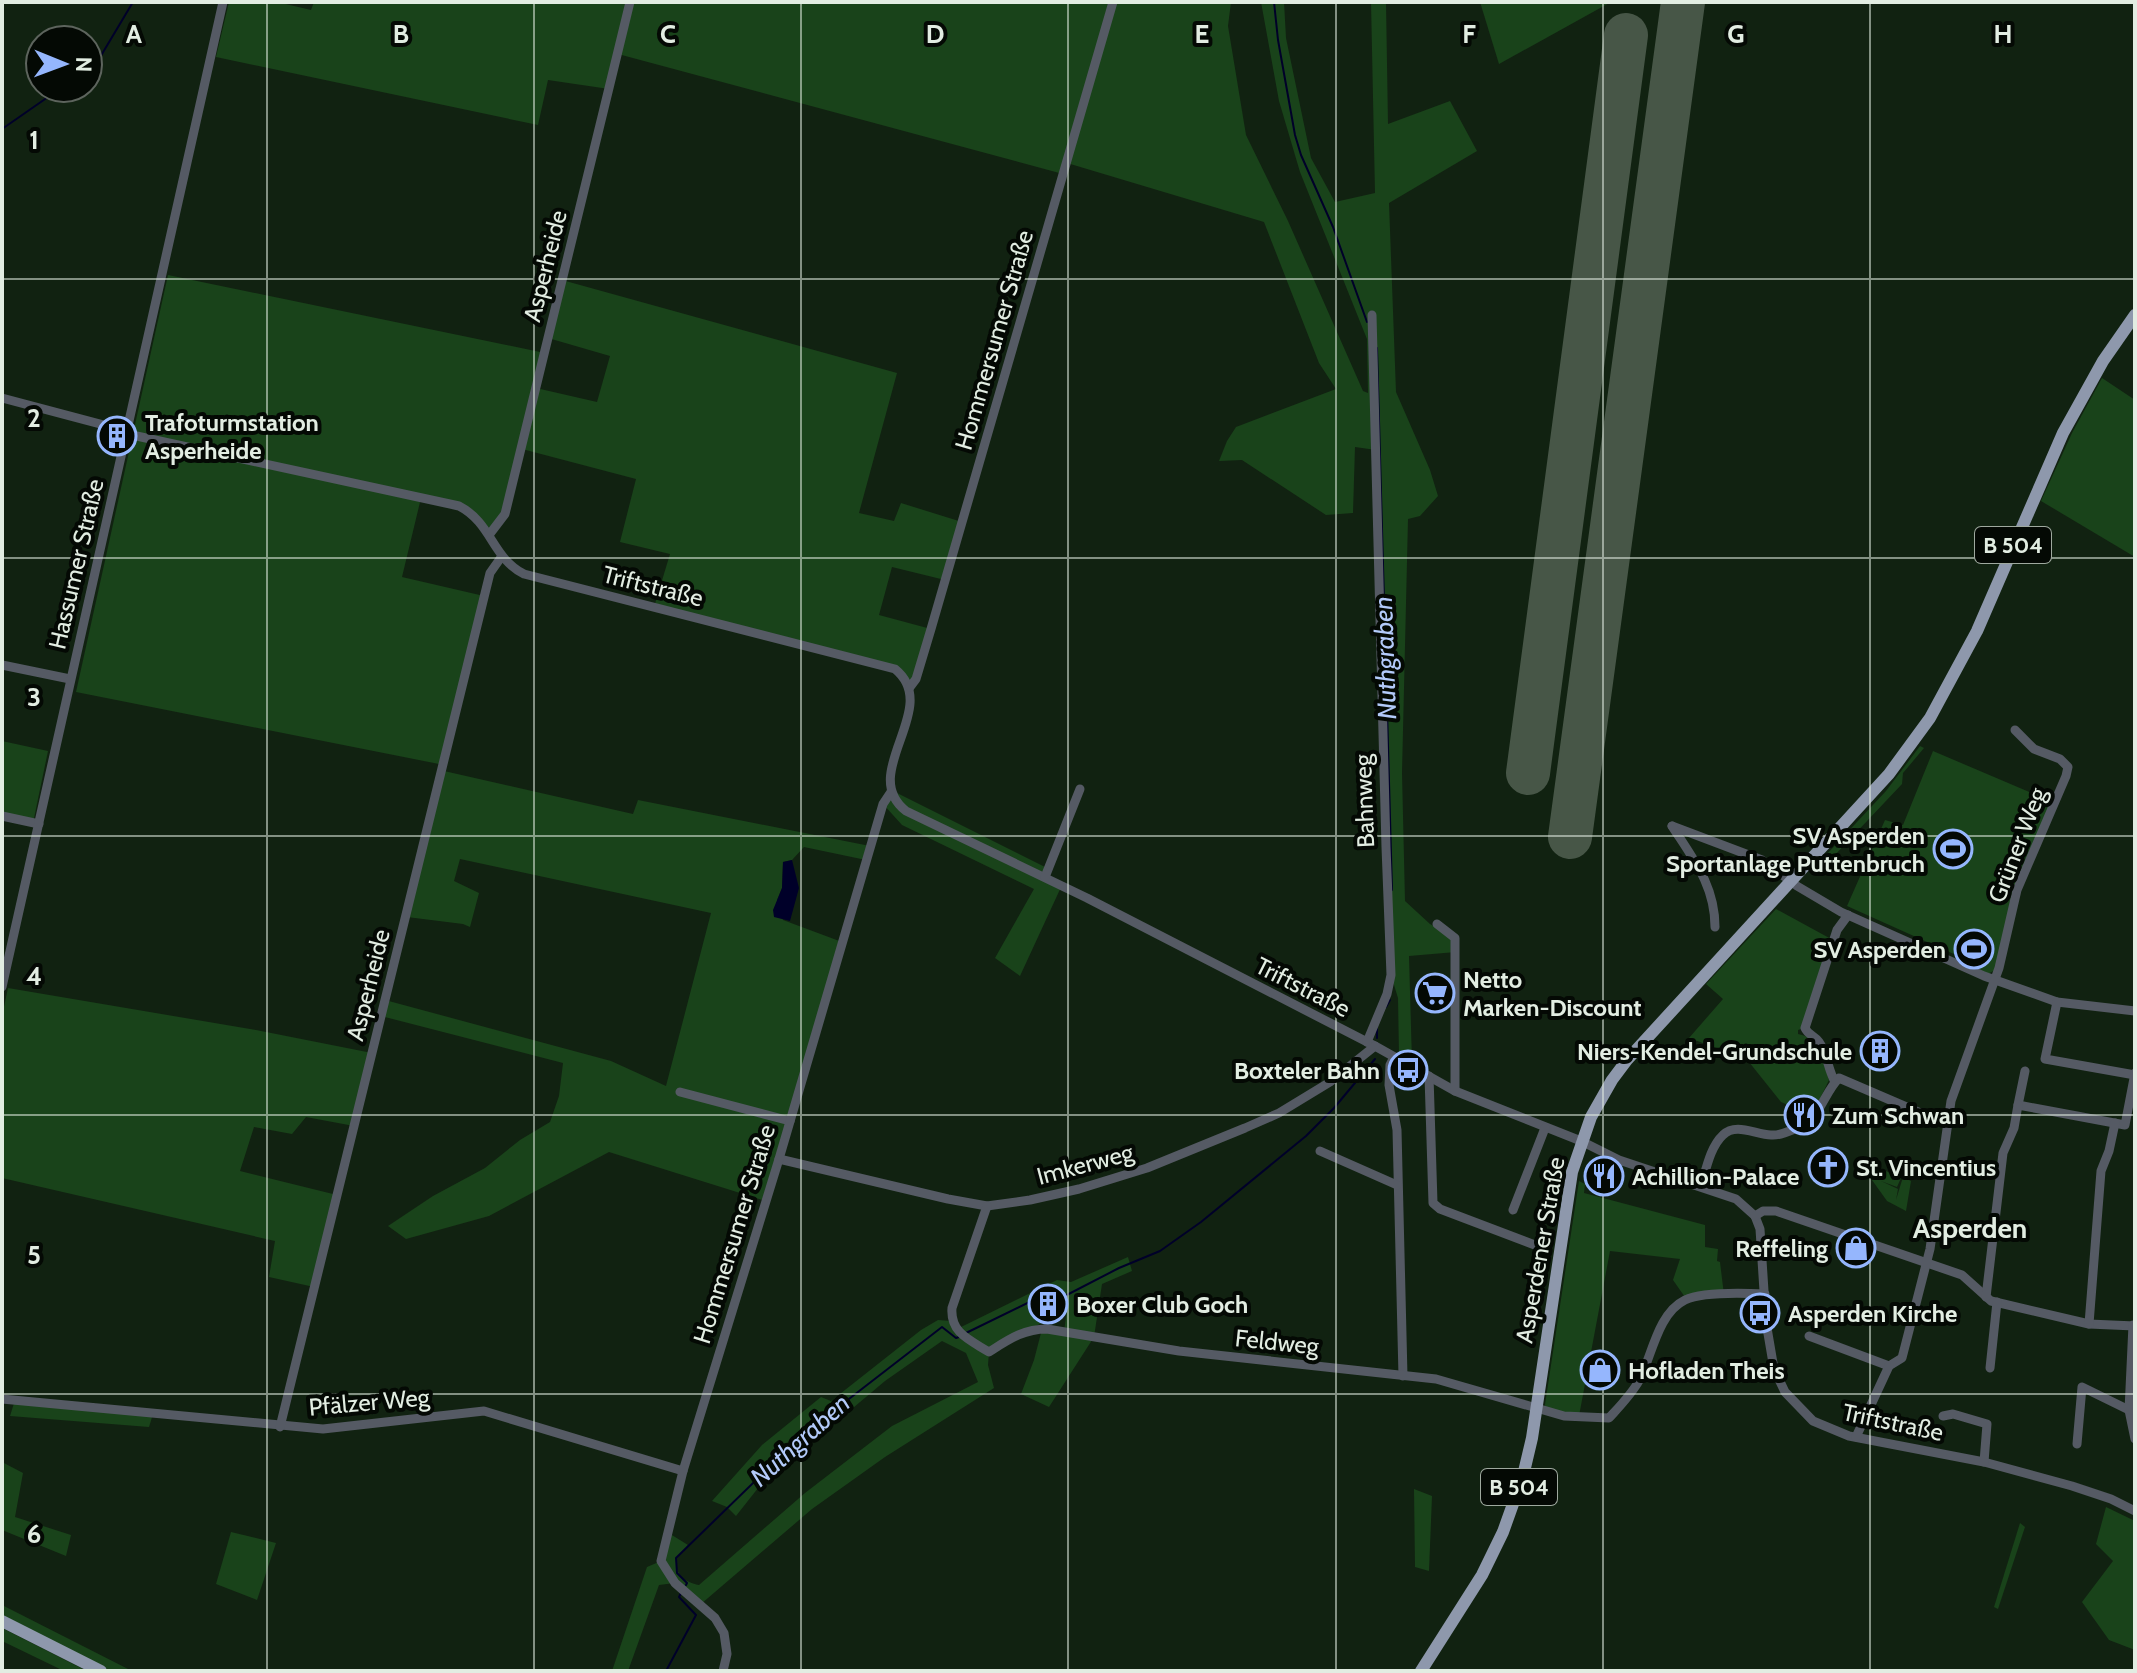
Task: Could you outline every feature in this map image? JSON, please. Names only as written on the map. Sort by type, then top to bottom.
[{"type":"main road","name":"Asperdener Straße","points":[[1421,1671],[1467,1603],[1503,1532],[1523,1476],[1566,1207],[1581,1141],[1601,1097],[1627,1060],[1889,774],[1941,700],[1977,631],[2063,433],[2103,361],[2135,315]]},
{"type":"main road","points":[[2,1621],[101,1671]]},
{"type":"street","name":"Hassumer Straße","points":[[2,987],[223,2]]},
{"type":"street","name":"Asperheide","points":[[489,535],[505,514],[630,2]]},
{"type":"street","name":"Hommersumer Straße","points":[[910,687],[916,679],[931,629],[1113,2]]},
{"type":"street","name":"Bahnweg","points":[[1371,1044],[1391,975],[1372,315]]},
{"type":"street","points":[[2,398],[127,431]]},
{"type":"street","name":"Triftstraße","points":[[127,431],[132,435],[459,506],[473,514],[509,565],[524,574],[895,669],[910,687]]},
{"type":"street","name":"Asperheide","points":[[280,1427],[490,573],[502,556]]},
{"type":"street","points":[[2,665],[70,679]]},
{"type":"street","points":[[891,792],[890,775],[911,705],[910,687]]},
{"type":"street","name":"Grüner Weg","points":[[1856,1437],[1889,1366],[1902,1358],[1935,1219],[1946,1124],[1960,1072],[1994,980],[2017,890],[2066,776],[2068,767],[2060,759],[2034,749],[2015,730]]},
{"type":"street","points":[[1045,877],[1080,789]]},
{"type":"street","name":"Triftstraße","points":[[891,792],[896,804],[906,811],[1045,877],[1371,1044],[1455,1091],[1581,1141],[1619,1160],[1736,1199],[1755,1216],[1760,1229],[1771,1358],[1785,1392],[1813,1421],[1856,1437],[1984,1462],[2092,1492],[2135,1511]]},
{"type":"street","name":"Hommersumer Straße","points":[[723,1671],[727,1654],[724,1633],[715,1618],[675,1583],[661,1561],[683,1471],[883,804],[891,792]]},
{"type":"street","points":[[2,816],[39,824]]},
{"type":"street","points":[[1715,927],[1715,904],[1705,877],[1672,826],[1762,860],[1848,915],[1994,980],[2057,1002],[2135,1011]]},
{"type":"street","points":[[1835,1082],[1820,1044],[1806,1033],[1805,1028],[1837,930],[1848,915]]},
{"type":"street","points":[[1437,924],[1455,938],[1455,1091]]},
{"type":"street","points":[[2018,1105],[2125,1125],[2135,1074],[2045,1059],[2057,1002]]},
{"type":"street","name":"Imkerweg","points":[[779,1159],[987,1206],[1043,1197],[1147,1168],[1279,1113],[1330,1082],[1371,1044]]},
{"type":"street","points":[[1394,1057],[1390,1065],[1389,1085],[1397,1130],[1403,1376]]},
{"type":"street","points":[[1986,1297],[2003,1153],[2014,1128],[2025,1071]]},
{"type":"street","points":[[1429,1076],[1433,1203],[1440,1209],[1546,1247]]},
{"type":"street","points":[[1701,1186],[1721,1136],[1737,1130],[1775,1136],[1800,1126],[1812,1119],[1839,1078],[1946,1124]]},
{"type":"street","points":[[680,1092],[790,1121]]},
{"type":"street","points":[[2089,1324],[2101,1171],[2115,1123]]},
{"type":"street","points":[[1513,1210],[1545,1128]]},
{"type":"street","points":[[1320,1151],[1397,1185]]},
{"type":"street","name":"Feldweg","points":[[987,1206],[952,1308],[951,1321],[958,1332],[989,1352],[1015,1335],[1032,1329],[1047,1329],[1179,1351],[1462,1384],[1564,1416],[1609,1418],[1626,1401],[1639,1380],[1667,1315],[1684,1300],[1703,1296],[1765,1294]]},
{"type":"street","points":[[1755,1216],[1763,1211],[1776,1211],[1962,1275],[1986,1297],[1997,1302],[2089,1324],[2134,1326],[2132,1410],[2135,1439]]},
{"type":"street","points":[[1990,1368],[1997,1302]]},
{"type":"street","points":[[1809,1336],[1889,1366]]},
{"type":"street","points":[[2077,1444],[2082,1387],[2132,1410]]},
{"type":"street","name":"Pfälzer Weg","points":[[2,1399],[323,1429],[484,1411],[683,1471]]},
{"type":"street","name":"Triftstraße","points":[[1943,1416],[1953,1414],[1987,1424],[1984,1462]]},
{"type":"green space","points":[[229,2],[277,2],[311,10],[314,2],[1231,2],[1228,26],[1246,135],[1288,221],[1363,391],[1368,393],[1367,339],[1300,172],[1279,101],[1261,2],[1284,2],[1286,38],[1311,158],[1335,202],[1375,193],[1371,2],[1386,2],[1388,124],[1450,101],[1477,151],[1389,203],[1396,392],[1438,496],[1420,516],[1408,519],[1402,773],[1405,901],[1430,924],[1455,938],[1456,952],[1409,956],[1412,1062],[1399,1055],[1398,998],[1391,975],[1376,450],[1355,447],[1353,513],[1326,515],[1242,460],[1219,461],[1236,427],[1336,389],[1319,363],[1264,222],[1067,163],[1063,174],[618,54],[609,89],[548,80],[538,125],[216,57]]},
{"type":"green space","points":[[1480,2],[1611,2],[1499,64]]},
{"type":"green space","points":[[168,275],[545,353],[536,388],[597,402],[610,356],[548,338],[562,280],[897,373],[859,513],[894,521],[901,503],[962,522],[945,580],[892,567],[879,615],[931,629],[910,687],[901,673],[654,607],[670,554],[620,542],[636,479],[522,449],[505,514],[489,535],[473,514],[421,498],[402,577],[484,596],[439,764],[76,692]]},
{"type":"green space","points":[[2102,378],[2135,400],[2135,557],[2041,501],[2072,433]]},
{"type":"green space","points":[[2,741],[48,751],[33,823],[2,816]]},
{"type":"green space","points":[[1920,746],[1924,748],[1903,773],[1902,784],[1833,857],[1827,854],[1886,791]]},
{"type":"green space","name":"SV Asperden Sportanlage Puttenbruch","points":[[1933,751],[2055,803],[2017,890],[1999,968],[1984,976],[1959,965],[1962,958],[1847,906],[1885,820],[1903,825]]},
{"type":"green space","points":[[444,771],[633,814],[638,800],[870,846],[866,860],[804,847],[792,860],[783,862],[782,888],[777,900],[783,920],[842,942],[766,1201],[609,1152],[489,1216],[406,1239],[388,1226],[433,1196],[485,1168],[520,1140],[550,1122],[559,1096],[563,1063],[381,1016],[385,1000],[611,1061],[666,1086],[711,913],[460,859],[454,881],[479,893],[470,927],[407,917]]},
{"type":"green space","points":[[897,793],[1049,869],[1045,877],[1062,885],[1020,976],[995,958],[1034,889],[902,825],[883,804]]},
{"type":"green space","points":[[1776,909],[1833,940],[1801,1029],[1798,1030],[1798,1034],[1806,1036],[1816,1045],[1829,1080],[1815,1109],[1807,1113],[1781,1102],[1749,1062],[1722,1054],[1722,1050],[1689,1038],[1723,999],[1706,984]]},
{"type":"green space","points":[[8,988],[372,1053],[354,1126],[306,1117],[292,1134],[254,1127],[240,1171],[337,1195],[314,1287],[269,1277],[275,1241],[2,1178],[2,1016]]},
{"type":"green space","points":[[1886,1171],[1901,1178],[1897,1187],[1881,1181],[1898,1189],[1896,1200],[1903,1177],[1911,1181],[1906,1211],[1887,1201],[1872,1180],[1882,1179]]},
{"type":"green space","points":[[1579,1181],[1585,1184],[1584,1193],[1705,1225],[1705,1247],[1718,1249],[1717,1261],[1720,1262],[1724,1295],[1687,1300],[1673,1280],[1680,1259],[1610,1251],[1579,1416],[1544,1411]]},
{"type":"green space","points":[[1128,1257],[1132,1271],[1102,1284],[1094,1337],[1049,1407],[1021,1394],[1042,1329],[1064,1332],[1067,1309],[989,1352],[988,1365],[994,1388],[885,1457],[812,1509],[701,1604],[675,1583],[659,1585],[628,1671],[612,1671],[647,1567],[661,1561],[667,1532],[688,1545],[676,1558],[677,1569],[685,1580],[699,1585],[805,1493],[892,1426],[978,1382],[966,1353],[942,1341],[885,1381],[847,1413],[824,1425],[762,1483],[736,1516],[727,1507],[712,1501],[762,1445],[821,1397],[831,1401],[938,1320],[951,1321],[957,1329],[1057,1280],[1071,1282]]},
{"type":"green space","points":[[15,1400],[153,1414],[149,1427],[10,1416]]},
{"type":"green space","points":[[2,1462],[23,1473],[15,1517],[71,1535],[66,1556],[2,1530]]},
{"type":"green space","points":[[1414,1489],[1432,1496],[1429,1571],[1415,1567]]},
{"type":"green space","points":[[2106,1507],[2135,1521],[2135,1650],[2109,1640],[2082,1602],[2113,1561],[2096,1544]]},
{"type":"green space","points":[[2020,1523],[2025,1527],[1998,1609],[1994,1607]]},
{"type":"green space","points":[[231,1532],[276,1543],[257,1600],[216,1584]]},
{"type":"green space","points":[[2,1605],[132,1671],[111,1671],[2,1616]]},
{"type":"green space","points":[[2,1628],[87,1671],[64,1671],[2,1641]]},
{"type":"water","points":[[792,860],[799,888],[790,921],[774,917],[773,910],[782,888],[783,862]]},
{"type":"waterway","points":[[104,51],[133,2]]},
{"type":"waterway","name":"Nuthgraben","points":[[1274,2],[1295,135],[1333,227],[1367,322]]},
{"type":"waterway","points":[[2,129],[38,104]]},
{"type":"waterway","name":"Nuthgraben","points":[[1377,348],[1392,890]]},
{"type":"waterway","name":"Nuthgraben","points":[[1386,1007],[1390,1000]]},
{"type":"waterway","name":"Nuthgraben","points":[[1377,1028],[1377,1038]]},
{"type":"waterway","name":"Nuthgraben","points":[[966,1333],[1054,1290],[1059,1299],[1160,1251],[1201,1222],[1306,1136],[1375,1059]]},
{"type":"waterway","name":"Nuthgraben","points":[[686,1585],[677,1573],[676,1558],[827,1411],[845,1402],[942,1327],[959,1337]]},
{"type":"waterway","name":"Nuthgraben","points":[[666,1671],[696,1615],[679,1597],[681,1593]]},
{"type":"runway","points":[[1570,837],[1683,2]]},
{"type":"runway","points":[[1528,773],[1626,35]]},
{"type":"place","name":"Trafoturmstation Asperheide","points":[[117,436]]},
{"type":"place","name":"SV Asperden Sportanlage Puttenbruch","points":[[1953,849]]},
{"type":"place","name":"SV Asperden","points":[[1974,949]]},
{"type":"place","name":"Netto Marken-Discount","points":[[1435,993]]},
{"type":"place","name":"Niers-Kendel-Grundschule","points":[[1880,1051]]},
{"type":"place","name":"Boxteler Bahn","points":[[1408,1070]]},
{"type":"place","name":"Zum Schwan","points":[[1804,1115]]},
{"type":"place","name":"St. Vincentius","points":[[1828,1167]]},
{"type":"place","name":"Achillion-Palace","points":[[1604,1176]]},
{"type":"place","name":"Reffeling","points":[[1856,1248]]},
{"type":"place","name":"Boxer Club Goch","points":[[1048,1304]]},
{"type":"place","name":"Asperden Kirche","points":[[1760,1313]]},
{"type":"place","name":"Hofladen Theis","points":[[1600,1370]]},
{"type":"district","name":"Asperden","points":[[1970,1228]]}]
